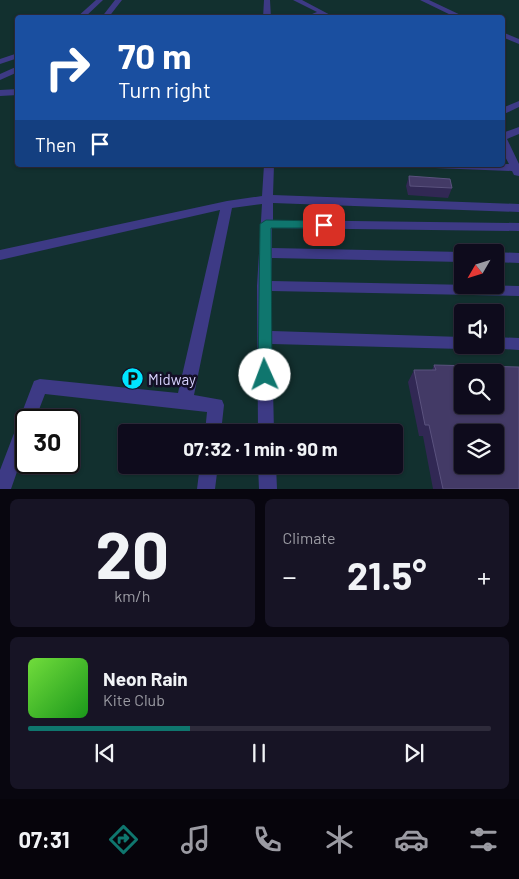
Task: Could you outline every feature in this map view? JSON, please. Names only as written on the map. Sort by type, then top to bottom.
[{"type":"street","points":[[82,15],[100,0]]},
{"type":"street","points":[[106,15],[119,0]]},
{"type":"street","points":[[267,0],[267,15]]},
{"type":"street","points":[[296,0],[328,15]]},
{"type":"street","points":[[424,0],[457,15]]},
{"type":"street","points":[[314,15],[323,12]]},
{"type":"street","points":[[505,35],[519,42]]},
{"type":"street","points":[[0,62],[15,56]]},
{"type":"street","points":[[0,77],[15,70]]},
{"type":"street","points":[[0,92],[15,92]]},
{"type":"street","points":[[505,111],[519,104]]},
{"type":"street","points":[[505,140],[519,130]]},
{"type":"street","points":[[505,141],[519,147]]},
{"type":"street","points":[[468,167],[518,170],[505,143]]},
{"type":"street","points":[[266,424],[264,286],[269,167]]},
{"type":"street","points":[[0,255],[227,205],[267,199],[519,208]]},
{"type":"street","points":[[184,402],[227,205]]},
{"type":"street","points":[[266,224],[519,227]]},
{"type":"street","points":[[265,253],[454,257]]},
{"type":"street","points":[[504,257],[519,258]]},
{"type":"street","points":[[264,286],[519,291]]},
{"type":"street","points":[[264,337],[454,343]]},
{"type":"street","points":[[504,344],[519,344]]},
{"type":"street","points":[[32,409],[40,386],[216,405],[213,424]]},
{"type":"street","points":[[2,489],[15,454]]},
{"type":"street","points":[[206,489],[208,474]]},
{"type":"street","points":[[267,474],[268,489]]},
{"type":"green space","points":[[0,0],[519,0],[519,489],[0,489]]},
{"type":"building","points":[[409,176],[450,179],[452,188],[410,186]]},
{"type":"building","points":[[434,365],[454,365],[454,414],[504,414],[504,367],[519,367],[519,489],[443,489],[429,425],[425,425],[414,370],[436,370]]},
{"type":"place","name":"Midway","points":[[132,379]]},
{"type":"route","points":[[265,375],[266,224],[324,225]]}]
